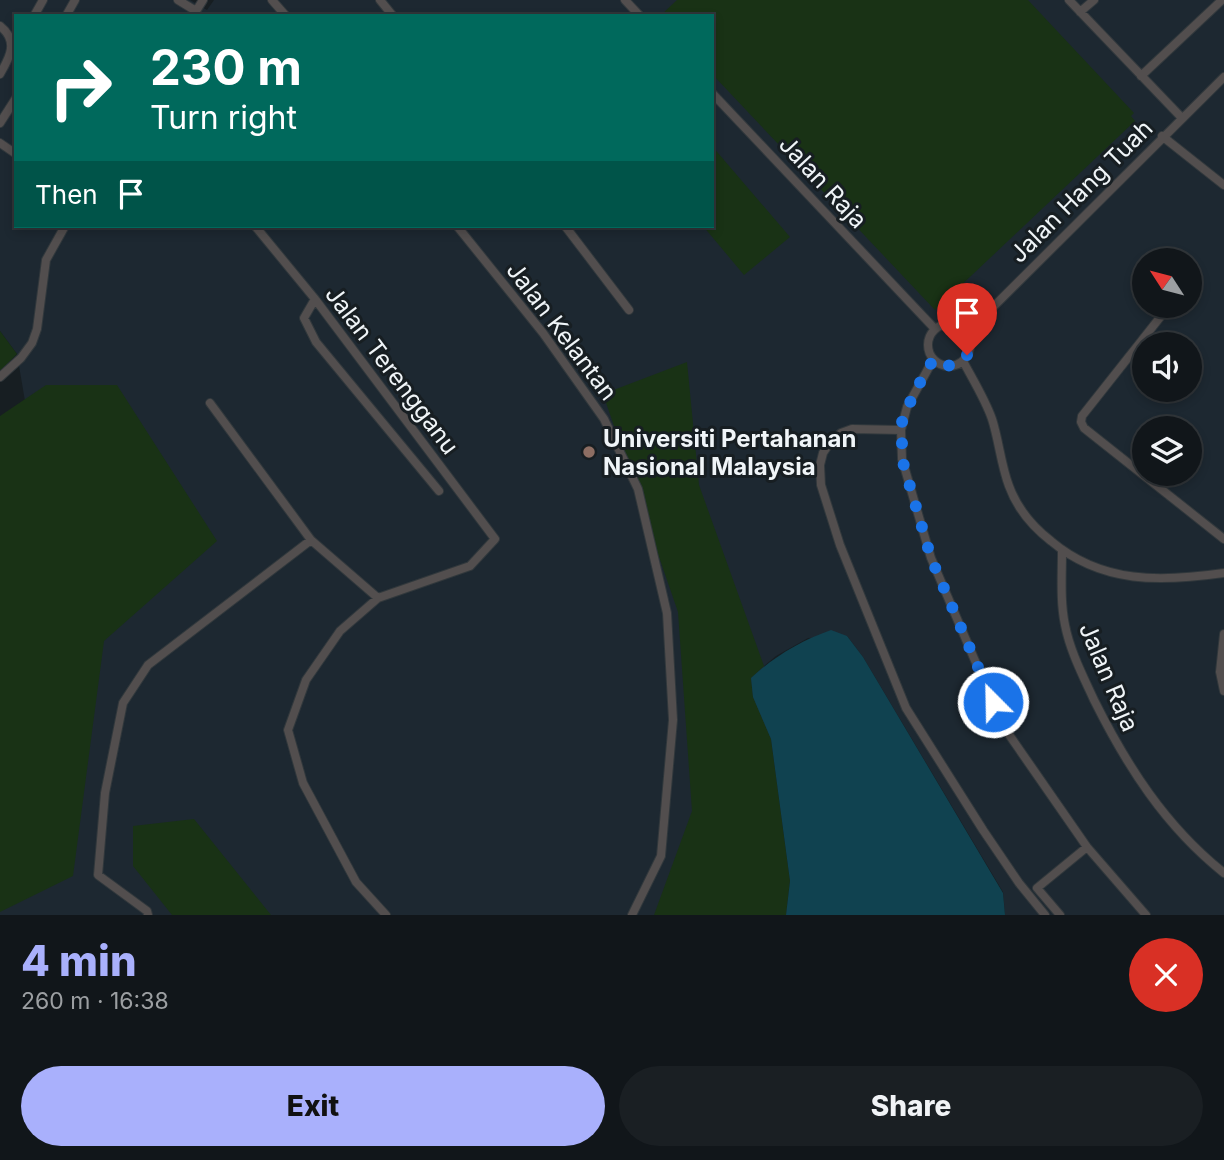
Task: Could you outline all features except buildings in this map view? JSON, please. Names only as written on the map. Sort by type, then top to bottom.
[{"type":"street","points":[[178,0],[195,13],[203,0]]},
{"type":"street","points":[[272,0],[284,14]]},
{"type":"street","points":[[380,0],[391,14]]},
{"type":"street","points":[[625,0],[637,14]]},
{"type":"street","points":[[1069,0],[1181,117]]},
{"type":"street","points":[[1080,12],[1094,0]]},
{"type":"street","points":[[1141,76],[1222,0]]},
{"type":"street","points":[[0,26],[9,34],[12,46],[11,55],[0,74]]},
{"type":"street","name":"Jalan Hang Tuah","points":[[967,333],[1224,77]]},
{"type":"street","name":"Jalan Raja","points":[[714,95],[935,329]]},
{"type":"street","points":[[0,122],[14,101]]},
{"type":"street","points":[[1162,136],[1224,185]]},
{"type":"street","points":[[0,377],[21,358],[32,343],[37,329],[46,260],[64,228]]},
{"type":"street","name":"Jalan Terengganu","points":[[257,228],[315,299],[495,539],[470,566],[379,598]]},
{"type":"street","name":"Jalan Kelantan","points":[[459,228],[543,333],[604,419],[638,489],[667,614],[673,720],[662,856],[632,915]]},
{"type":"street","points":[[567,228],[629,310]]},
{"type":"street","points":[[315,299],[304,318],[316,342],[439,491]]},
{"type":"street","points":[[1159,318],[1094,400],[1082,416],[1081,422],[1084,428],[1224,538]]},
{"type":"street","points":[[948,323],[955,324],[967,333],[970,348],[963,361],[951,366],[938,364],[933,360],[927,347],[930,334],[935,329],[948,323]]},
{"type":"street","points":[[933,360],[911,400],[901,430],[902,459],[931,558],[1003,726],[1087,847],[1146,915]]},
{"type":"street","points":[[963,361],[991,417],[1009,487],[1037,530],[1062,551],[1083,564],[1104,572],[1143,579],[1224,573]]},
{"type":"street","points":[[210,403],[311,540],[379,598],[340,631],[319,660],[306,680],[288,730],[303,783],[356,882],[386,915]]},
{"type":"street","points":[[901,430],[852,429],[841,433],[823,453],[820,465],[821,485],[839,545],[906,708],[983,831],[1045,915]]},
{"type":"street","points":[[148,915],[98,875],[105,793],[123,703],[148,666],[311,540]]},
{"type":"street","name":"Jalan Raja","points":[[1062,551],[1062,606],[1065,628],[1080,670],[1117,746],[1166,818],[1224,873]]},
{"type":"street","points":[[1224,634],[1220,672],[1224,691]]},
{"type":"street","points":[[1060,915],[1037,888],[1087,847]]},
{"type":"shaded area","name":"Universiti Pertahanan Nasional Malaysia","points":[[0,0],[190,0],[207,10],[214,0],[1224,0],[1224,915],[1005,915],[1003,892],[863,657],[847,636],[808,638],[764,666],[786,915],[0,915],[0,789],[59,601],[17,354],[0,331]]},
{"type":"green space","points":[[677,0],[1028,0],[1134,113],[1131,116],[1135,121],[935,310],[714,76],[714,14],[662,14]]},
{"type":"green space","points":[[714,148],[790,237],[744,275],[705,228],[714,228]]},
{"type":"green space","points":[[0,331],[17,354],[0,371]]},
{"type":"green space","points":[[687,362],[699,485],[764,666],[751,678],[753,697],[771,739],[790,881],[786,915],[654,915],[692,811],[678,612],[603,394]]},
{"type":"green space","points":[[46,385],[117,385],[217,541],[104,641],[73,876],[0,912],[0,416]]},
{"type":"green space","points":[[194,819],[271,915],[172,915],[133,866],[133,826]]},
{"type":"water","points":[[831,630],[847,636],[863,657],[1003,893],[1005,915],[786,915],[790,881],[771,739],[753,697],[751,678],[788,650]]},
{"type":"place","name":"Universiti Pertahanan Nasional Malaysia","points":[[589,452]]},
{"type":"route","points":[[967,355],[963,361],[951,366],[938,364],[933,360],[907,407],[902,422],[902,459],[931,558],[993,702]]}]
